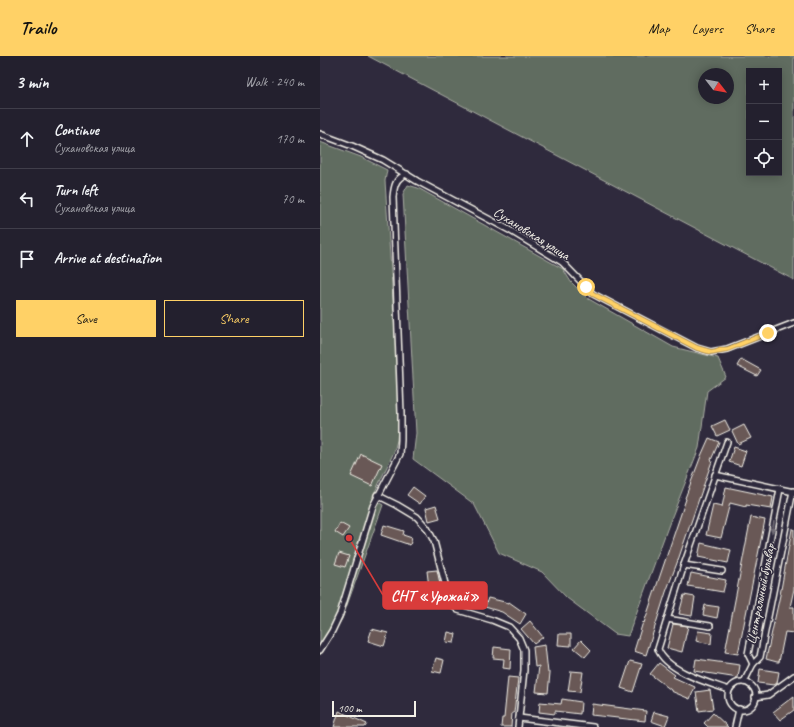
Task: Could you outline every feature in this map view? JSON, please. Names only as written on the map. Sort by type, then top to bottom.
[{"type":"street","name":"Сухановская улица","points":[[320,134],[360,149],[511,231],[562,262],[593,294],[697,348],[711,352],[728,349],[794,323]]},
{"type":"street","points":[[320,650],[332,631],[340,614],[377,496],[399,456],[401,440],[394,186],[403,175],[407,174]]},
{"type":"street","points":[[726,442],[684,565],[658,649],[660,654],[681,672],[729,690]]},
{"type":"street","points":[[715,475],[793,492]]},
{"type":"street","name":"Центральный бульвар","points":[[780,489],[748,654],[753,664],[760,657],[793,492]]},
{"type":"street","points":[[377,496],[397,505],[417,517],[427,528],[434,541],[450,603],[458,610],[510,627],[519,638],[524,650],[524,670],[518,727]]},
{"type":"street","points":[[684,565],[722,571]]},
{"type":"street","points":[[667,619],[710,626]]},
{"type":"street","points":[[744,682],[753,664]]},
{"type":"street","points":[[755,697],[768,695],[794,676]]},
{"type":"street","points":[[744,682],[754,689],[755,697],[752,705],[747,709],[739,709],[732,706],[728,695],[729,690],[736,683],[744,682]]},
{"type":"street","points":[[735,727],[739,709]]},
{"type":"street","points":[[519,718],[593,727]]},
{"type":"green space","points":[[368,56],[794,56],[794,280]]},
{"type":"green space","points":[[320,142],[361,157],[387,170],[385,181],[400,407],[397,440],[394,452],[372,498],[383,505],[342,619],[320,655]]},
{"type":"green space","points":[[408,185],[418,188],[563,269],[571,282],[587,298],[673,347],[718,358],[726,377],[707,391],[699,448],[669,524],[628,636],[615,634],[567,598],[542,572],[499,553],[474,504],[413,459],[416,433],[403,194]]},
{"type":"building","points":[[741,359],[761,370],[757,376],[737,366]]},
{"type":"building","points":[[725,420],[730,430],[717,436],[712,426]]},
{"type":"building","points":[[744,425],[751,438],[738,444],[732,431]]},
{"type":"building","points":[[709,438],[719,442],[711,460],[712,461],[666,592],[646,655],[634,651],[686,499],[685,498]]},
{"type":"building","points":[[734,447],[746,451],[741,466],[729,462]]},
{"type":"building","points":[[361,454],[382,464],[372,486],[351,476]]},
{"type":"building","points":[[413,487],[425,496],[420,504],[407,495]]},
{"type":"building","points":[[726,487],[773,497],[771,509],[746,505],[746,507],[730,503],[721,538],[706,535],[713,505],[722,507]]},
{"type":"building","points":[[436,505],[440,518],[429,521],[426,508]]},
{"type":"building","points":[[751,517],[765,520],[738,654],[725,652]]},
{"type":"building","points":[[340,523],[349,528],[343,537],[335,532]]},
{"type":"building","points":[[384,525],[404,531],[403,535],[412,538],[410,545],[381,535]]},
{"type":"building","points":[[792,529],[794,529],[794,589],[790,607],[794,607],[794,633],[785,632],[779,662],[777,662],[766,659]]},
{"type":"building","points":[[701,543],[731,550],[728,563],[698,557]]},
{"type":"building","points":[[339,553],[349,556],[345,567],[335,564]]},
{"type":"building","points":[[437,570],[444,602],[431,604],[427,571]]},
{"type":"building","points":[[691,573],[726,580],[723,592],[688,586]]},
{"type":"building","points":[[684,595],[695,597],[692,616],[679,614]]},
{"type":"building","points":[[488,598],[509,602],[526,614],[520,624],[502,612],[485,607]]},
{"type":"building","points":[[705,605],[719,607],[717,618],[703,615]]},
{"type":"building","points":[[530,621],[543,637],[534,644],[521,629]]},
{"type":"building","points":[[673,624],[688,626],[682,652],[667,648]]},
{"type":"building","points":[[372,629],[388,633],[384,646],[368,641]]},
{"type":"building","points":[[698,631],[712,633],[711,644],[696,641]]},
{"type":"building","points":[[448,632],[456,634],[454,643],[446,642]]},
{"type":"building","points":[[559,634],[571,634],[571,646],[558,645]]},
{"type":"building","points":[[581,640],[591,650],[585,657],[574,648]]},
{"type":"building","points":[[545,645],[548,673],[550,673],[548,693],[536,692],[539,666],[535,667],[533,647]]},
{"type":"building","points":[[494,647],[511,649],[510,669],[503,668],[504,659],[493,658]]},
{"type":"building","points":[[436,658],[444,660],[441,673],[432,671]]},
{"type":"building","points":[[696,659],[740,665],[738,678],[694,671]]},
{"type":"building","points":[[630,661],[642,664],[633,692],[621,688]]},
{"type":"building","points":[[659,663],[675,675],[673,677],[695,687],[690,699],[671,691],[650,674]]},
{"type":"building","points":[[760,669],[779,672],[777,683],[774,685],[758,683]]},
{"type":"building","points":[[571,671],[583,672],[580,692],[568,691]]},
{"type":"building","points":[[508,677],[518,678],[514,713],[512,713],[511,727],[501,727],[502,718],[504,718]]},
{"type":"building","points":[[710,690],[713,709],[699,711],[696,692]]},
{"type":"building","points":[[794,696],[794,710],[780,720],[773,712]]},
{"type":"building","points":[[562,699],[581,702],[580,714],[555,711],[555,714],[539,712],[540,702],[561,704]]},
{"type":"building","points":[[592,704],[646,711],[645,721],[591,715]]},
{"type":"building","points":[[339,711],[367,724],[365,727],[334,727]]},
{"type":"building","points":[[654,712],[669,716],[665,726],[651,721]]},
{"type":"building","points":[[713,713],[728,727],[708,727],[704,723]]},
{"type":"place","name":"СНТ «Урожай»","points":[[349,538]]},
{"type":"route","points":[[586,287],[593,294],[697,348],[711,352],[738,346],[768,333]]}]
